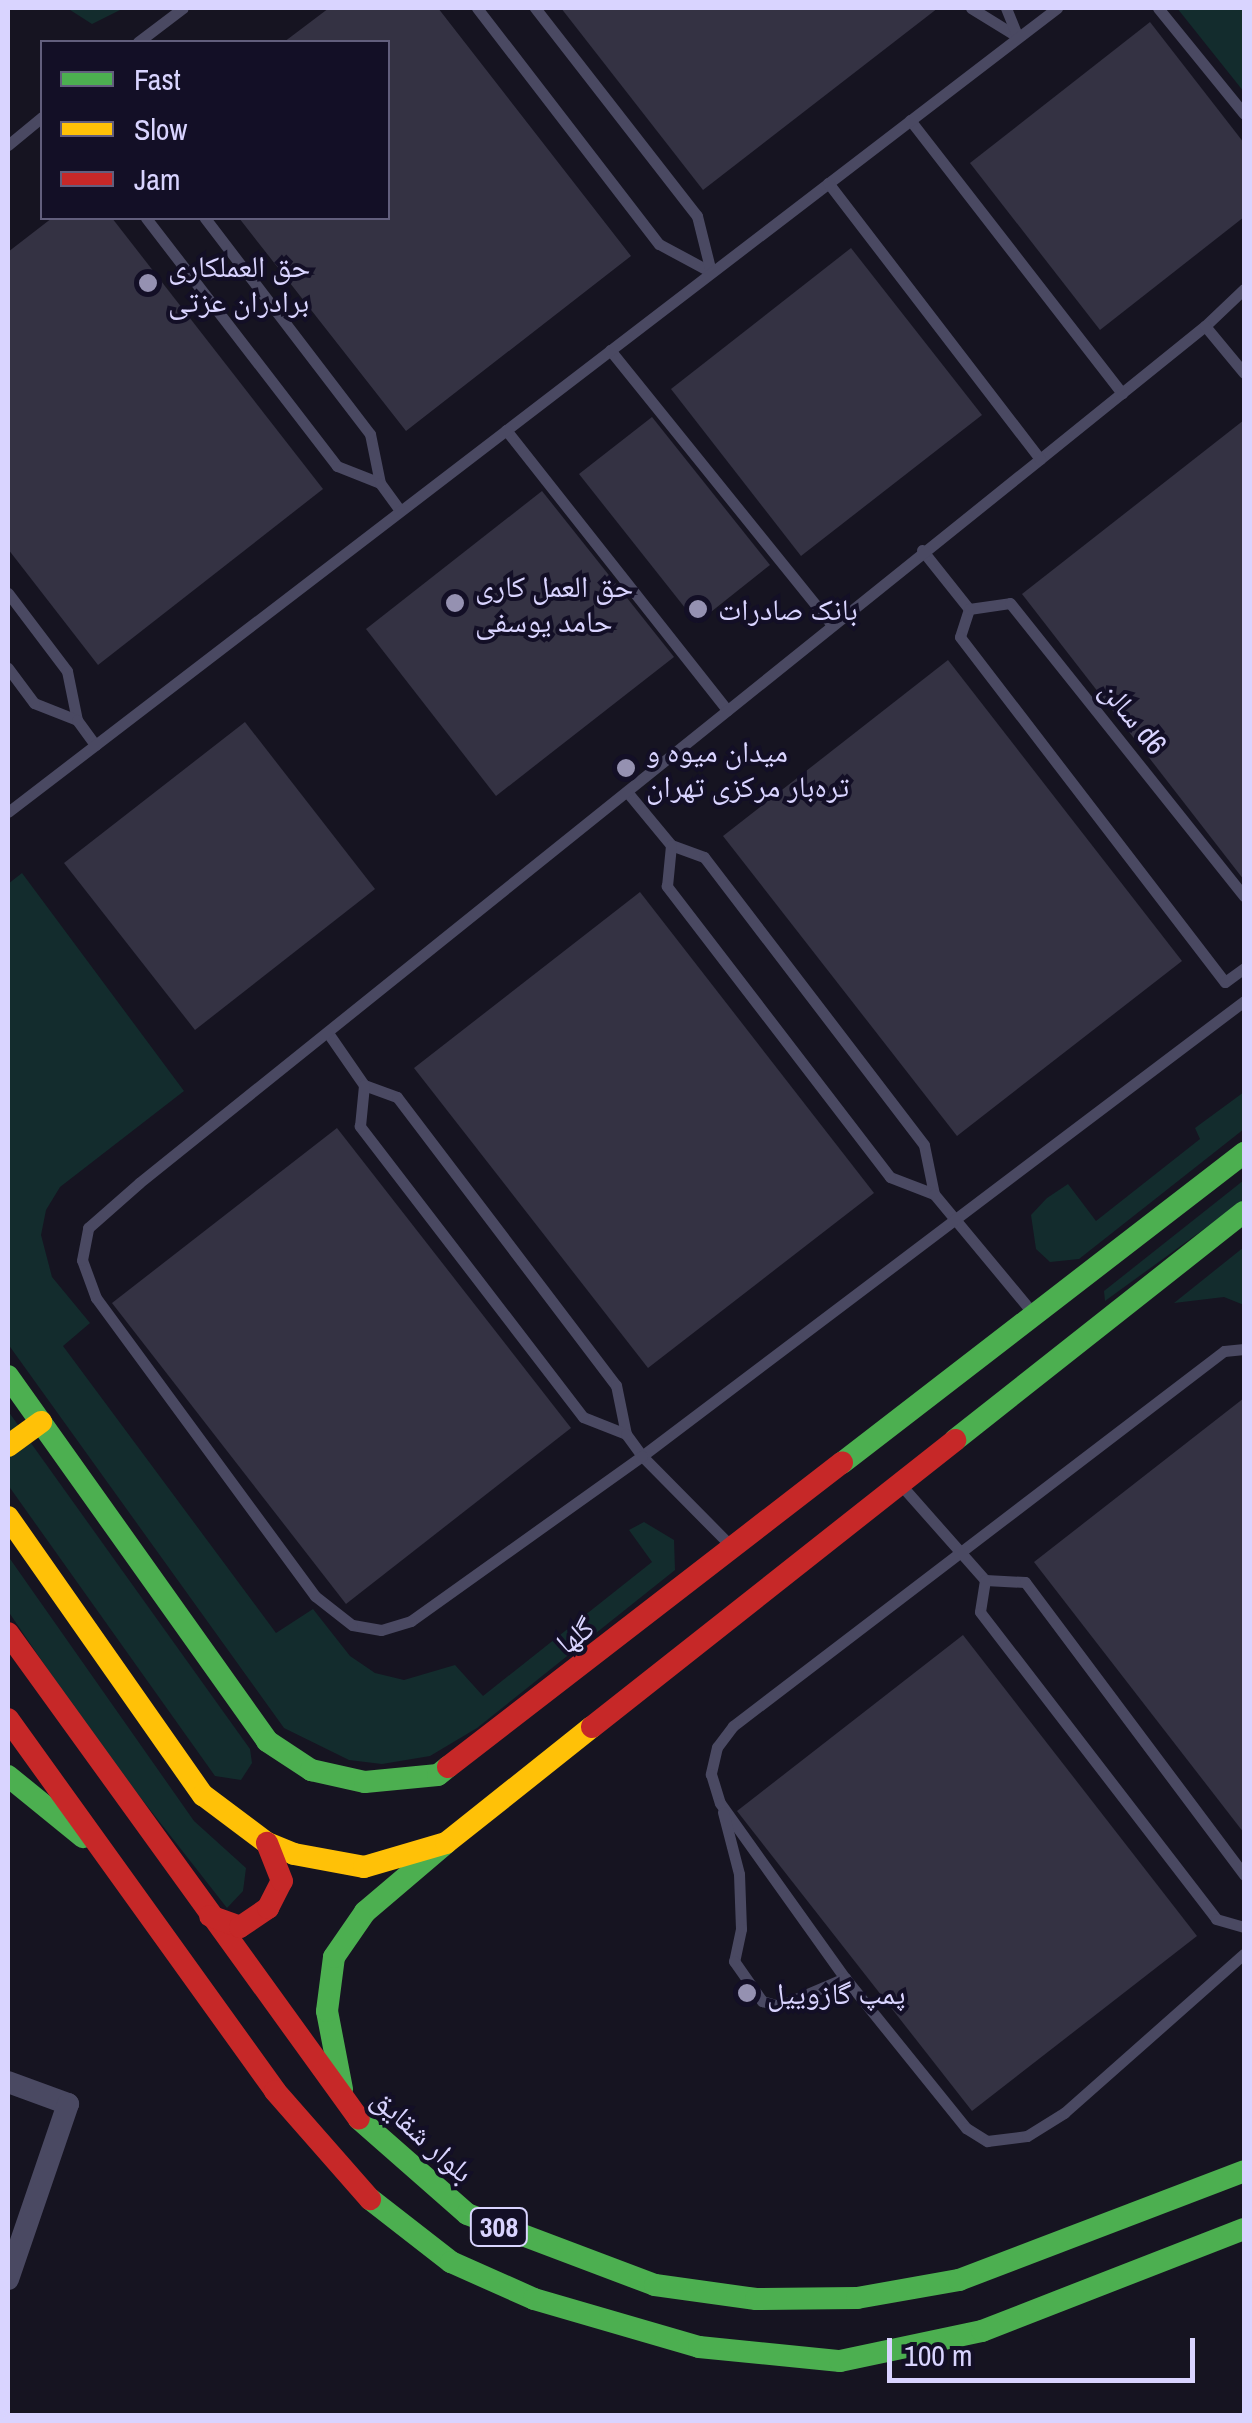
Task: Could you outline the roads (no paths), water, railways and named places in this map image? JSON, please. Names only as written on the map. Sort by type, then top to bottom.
[{"type":"street","name":"گلها","points":[[8,1517],[203,1794],[267,1842],[364,1867],[446,1844],[749,1568],[870,1443],[1244,1153]]},
{"type":"street","name":"گلها","points":[[8,1376],[266,1741],[311,1770],[365,1782],[438,1775],[749,1568],[898,1482],[1244,1212]]},
{"type":"street","points":[[1035,1316],[1063,1354]]},
{"type":"street","points":[[8,1446],[41,1422]]},
{"type":"street","points":[[870,1443],[898,1482]]},
{"type":"street","name":"بلوار شقایق","points":[[8,1633],[348,2110],[467,2214],[656,2285],[756,2299],[857,2298],[959,2280],[1244,2171]]},
{"type":"street","points":[[8,1718],[275,2091],[386,2215],[450,2262],[627,2332],[790,2361],[888,2355],[982,2331],[1244,2229]]},
{"type":"street","points":[[8,1776],[116,1868]]},
{"type":"street","points":[[210,1916],[240,1928],[268,1908],[282,1880],[267,1842]]},
{"type":"street","points":[[348,2110],[327,2011],[334,1957],[364,1912],[446,1844]]},
{"type":"street","points":[[8,2082],[68,2104],[8,2276]]},
{"type":"lane","points":[[141,40],[183,8]]},
{"type":"lane","points":[[477,8],[659,244],[711,272]]},
{"type":"lane","points":[[534,8],[698,216],[711,272]]},
{"type":"lane","points":[[971,8],[1018,37]]},
{"type":"lane","points":[[1006,8],[1018,37]]},
{"type":"lane","points":[[8,812],[1057,8]]},
{"type":"lane","points":[[1158,8],[1244,114]]},
{"type":"lane","points":[[8,145],[40,120]]},
{"type":"lane","points":[[910,120],[1122,393]]},
{"type":"lane","points":[[828,183],[1040,459]]},
{"type":"lane","points":[[148,220],[337,466],[380,483]]},
{"type":"lane","points":[[207,220],[370,434],[380,483],[400,511]]},
{"type":"lane","points":[[1244,288],[1205,326],[830,623],[628,793],[88,1228],[82,1260],[96,1298],[315,1596],[352,1624],[381,1630],[411,1621],[642,1456],[954,1215],[1244,1001]]},
{"type":"lane","points":[[1205,326],[1244,374]]},
{"type":"lane","points":[[610,350],[830,623]]},
{"type":"lane","points":[[506,430],[728,710]]},
{"type":"lane","points":[[922,550],[969,609],[960,637],[1224,982],[1244,968]]},
{"type":"lane","points":[[8,592],[67,671],[77,720],[95,745]]},
{"type":"lane","name":"سالن d6","points":[[969,609],[1010,603],[1244,896]]},
{"type":"lane","points":[[8,668],[34,703],[77,720]]},
{"type":"lane","points":[[628,793],[671,845],[704,857],[924,1144],[934,1194]]},
{"type":"lane","points":[[671,845],[667,886],[890,1176],[934,1194],[1035,1316]]},
{"type":"lane","points":[[328,1033],[364,1086],[397,1098],[616,1385],[626,1434],[642,1456],[749,1568]]},
{"type":"lane","points":[[364,1086],[360,1126],[582,1417],[626,1434]]},
{"type":"lane","points":[[845,1978],[771,2006],[734,1962],[742,1929],[739,1874],[712,1774],[717,1748],[733,1726],[958,1549],[1224,1352],[1244,1349]]},
{"type":"lane","points":[[898,1482],[985,1580],[1024,1582],[1244,1875]]},
{"type":"lane","points":[[985,1580],[980,1612],[1216,1919],[1244,1927]]},
{"type":"lane","points":[[720,1803],[845,1978],[966,2128],[987,2141],[1027,2136],[1064,2113],[1244,1954]]},
{"type":"place","name":"حق العملکاری برادران عزتی","points":[[148,283]]},
{"type":"place","name":"حق العمل کاری حامد یوسفی","points":[[455,603]]},
{"type":"place","name":"بانک صادرات","points":[[698,609]]},
{"type":"place","name":"میدان میوه و تره‌بار مرکزی تهران","points":[[626,768]]},
{"type":"place","name":"پمپ گازوییل","points":[[747,1993]]}]
